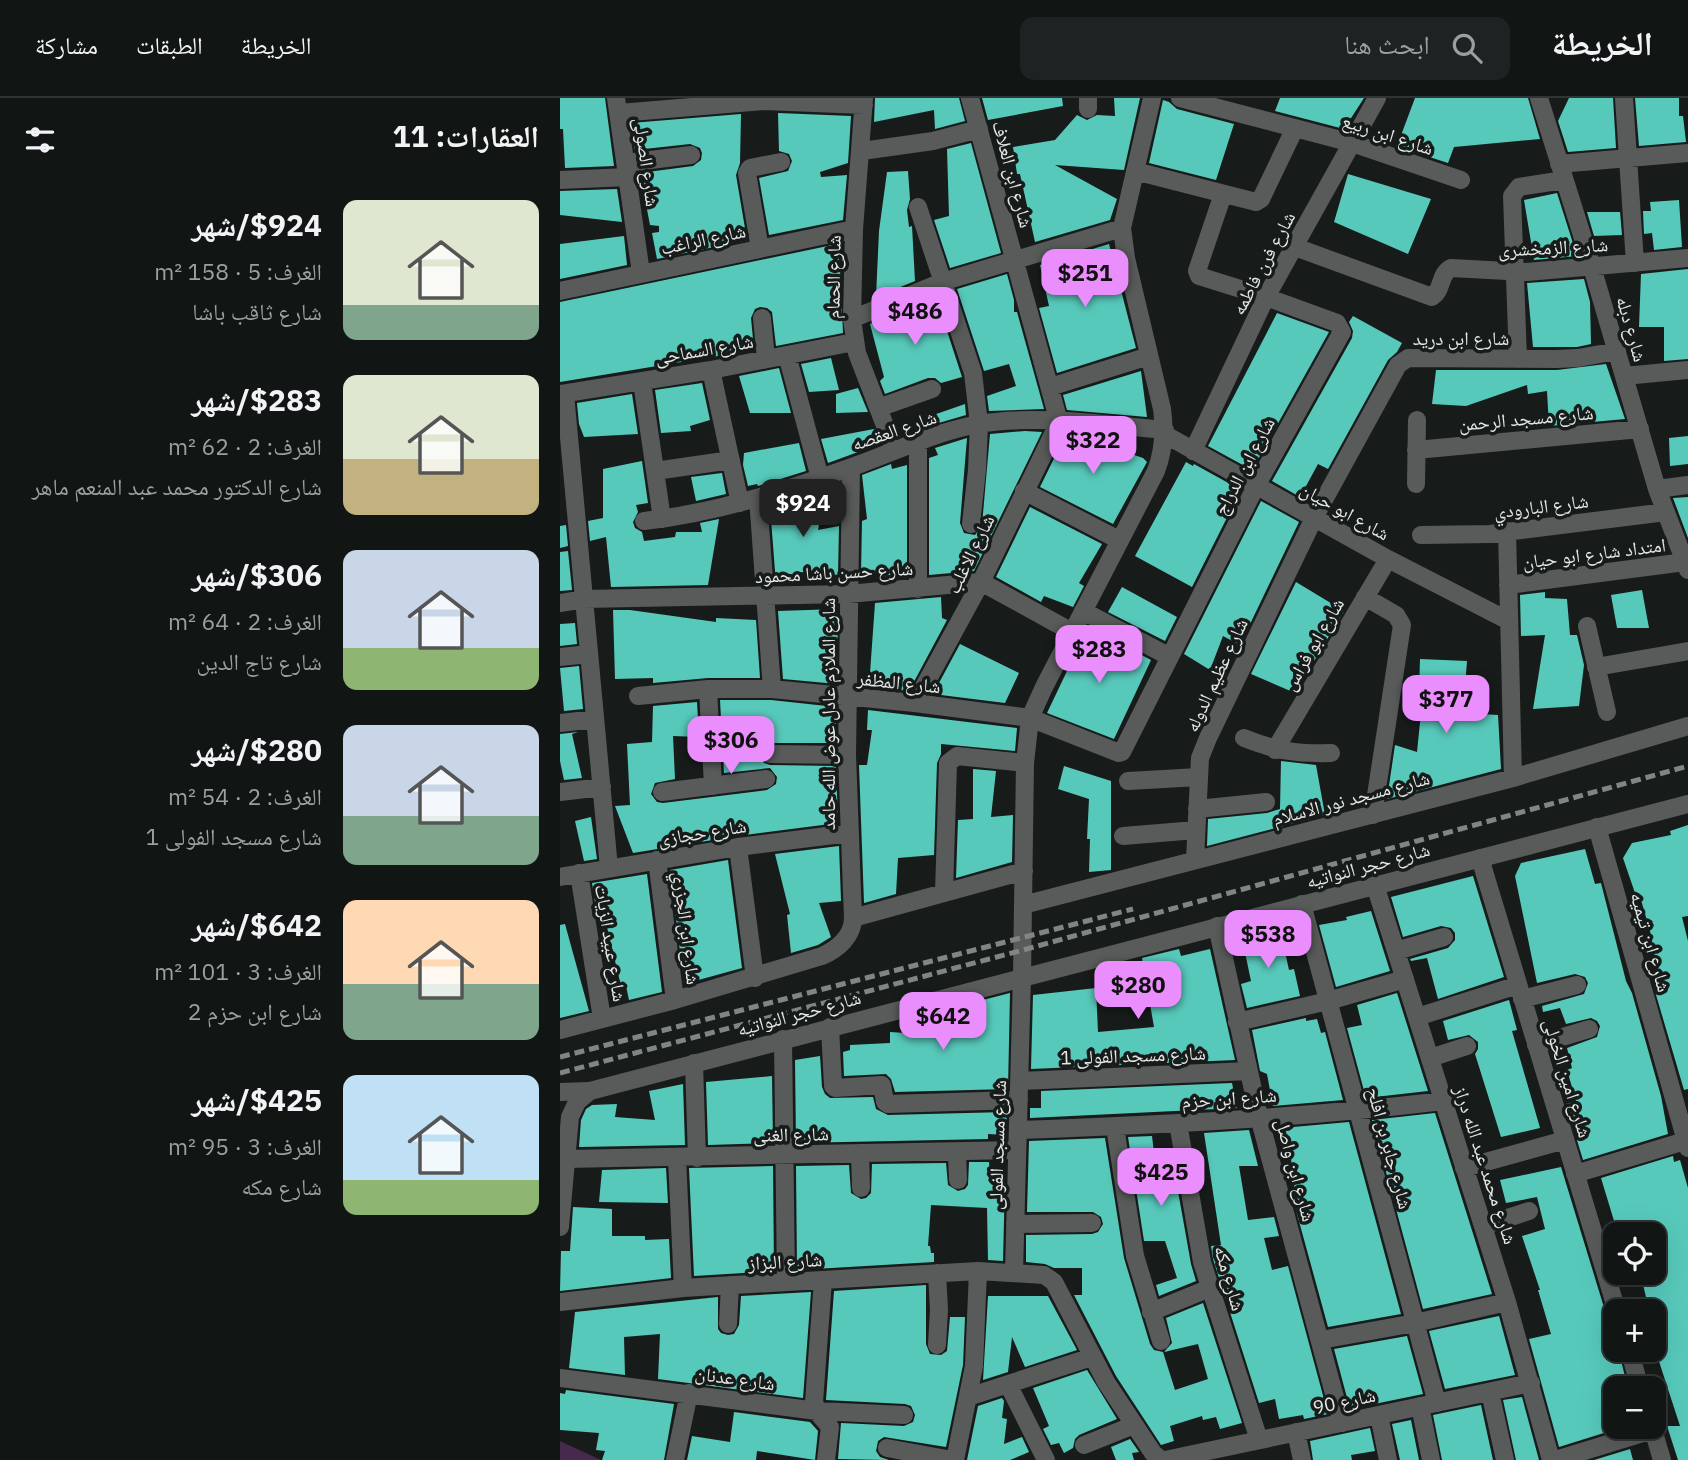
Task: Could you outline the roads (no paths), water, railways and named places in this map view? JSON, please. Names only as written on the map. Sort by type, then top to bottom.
[{"type":"street","name":"شارع ابن العلاف","points":[[970,98],[1059,422]]},
{"type":"street","points":[[1152,98],[1122,228],[1126,257],[1162,409],[1164,432]]},
{"type":"street","name":"شارع ابن ربيع","points":[[1180,98],[1352,143],[1461,180]]},
{"type":"street","name":"شارع فرن فاطمه","points":[[1194,451],[1266,297],[1377,98]]},
{"type":"street","name":"شارع دبله","points":[[1539,98],[1657,489],[1687,566]]},
{"type":"street","points":[[1624,98],[1635,263]]},
{"type":"street","points":[[617,106],[710,101],[864,101]]},
{"type":"street","name":"شارع الحمام","points":[[864,101],[854,229],[852,319],[854,342],[894,449]]},
{"type":"street","name":"شارع الصولى","points":[[617,106],[641,273]]},
{"type":"street","points":[[1135,171],[1256,202],[1261,199],[1295,128]]},
{"type":"street","points":[[862,151],[933,141],[979,129]]},
{"type":"street","points":[[1518,359],[1512,196],[1514,191],[1518,187],[1561,172],[1628,158],[1688,153]]},
{"type":"street","points":[[560,180],[626,170],[691,155]]},
{"type":"street","points":[[760,248],[747,171],[750,168],[781,162]]},
{"type":"street","name":"شارع ابن الدراج","points":[[1030,718],[1122,752],[1256,486],[1342,332],[1337,323],[1266,297],[1201,278],[1197,274],[1223,194]]},
{"type":"street","points":[[918,207],[973,373],[979,424],[971,524]]},
{"type":"street","points":[[852,319],[942,282],[1122,228]]},
{"type":"street","name":"شارع الراغب","points":[[560,291],[854,229]]},
{"type":"street","name":"شارع الزمخشرى","points":[[1295,247],[1432,297],[1437,294],[1445,272],[1451,268],[1515,272],[1688,258]]},
{"type":"street","points":[[762,318],[766,359]]},
{"type":"street","name":"شارع السماحى","points":[[563,394],[710,370],[854,342]]},
{"type":"street","name":"شارع ابن دريد","points":[[1314,518],[1402,360],[1578,358],[1617,351]]},
{"type":"street","points":[[788,355],[820,478]]},
{"type":"street","points":[[1050,387],[1149,356]]},
{"type":"street","points":[[710,370],[740,503]]},
{"type":"street","points":[[1624,376],[1688,370]]},
{"type":"street","points":[[642,382],[655,471],[731,460]]},
{"type":"street","points":[[878,408],[932,389]]},
{"type":"street","points":[[563,394],[609,868]]},
{"type":"street","points":[[1416,484],[1417,421]]},
{"type":"street","name":"شارع العقصه","points":[[655,471],[653,520],[758,498],[851,467],[894,449],[979,424],[1059,422],[1164,432]]},
{"type":"street","name":"شارع الاغلب","points":[[915,704],[981,582],[1059,422]]},
{"type":"street","name":"شارع مسجد الرحمن","points":[[1416,450],[1640,429]]},
{"type":"street","name":"شارع ابو حيان","points":[[1164,432],[1388,559],[1509,621]]},
{"type":"street","name":"شارع مسجد الفولى","points":[[1014,1273],[1023,976],[1025,763],[1030,718],[1156,471],[1164,432]]},
{"type":"street","points":[[918,442],[918,589]]},
{"type":"street","name":"شارع الملازم عادل عوض الله حامد","points":[[851,467],[847,755],[853,918]]},
{"type":"street","points":[[1657,489],[1688,485]]},
{"type":"street","points":[[1024,491],[1119,540]]},
{"type":"street","points":[[758,498],[772,689]]},
{"type":"street","name":"شارع البارودي","points":[[1421,535],[1507,531],[1666,512]]},
{"type":"street","name":"شارع عظيم الدوله","points":[[1195,860],[1200,758],[1314,518]]},
{"type":"street","points":[[1507,531],[1513,778]]},
{"type":"street","name":"شارع ابو فراس","points":[[1275,750],[1388,559]]},
{"type":"street","name":"امتداد شارع ابو حيان","points":[[1508,585],[1687,566]]},
{"type":"street","points":[[981,582],[1072,632]]},
{"type":"street","name":"شارع حسن باشا محمود","points":[[560,603],[584,599],[849,594],[981,582]]},
{"type":"street","points":[[1365,597],[1396,615],[1402,625],[1373,815]]},
{"type":"street","points":[[1083,611],[1170,657]]},
{"type":"street","points":[[1587,626],[1607,712]]},
{"type":"street","points":[[1596,667],[1688,651]]},
{"type":"street","points":[[560,657],[589,654]]},
{"type":"street","points":[[708,689],[713,786]]},
{"type":"street","name":"شارع المظفر","points":[[638,696],[708,689],[772,689],[1030,718]]},
{"type":"street","points":[[560,723],[595,719]]},
{"type":"street","name":"شارع مسجد نور الاسلام","points":[[1023,905],[1513,778],[1688,726]]},
{"type":"street","points":[[1244,738],[1275,750],[1301,754],[1331,753]]},
{"type":"street","points":[[770,754],[847,755]]},
{"type":"street","points":[[944,893],[948,763],[957,756],[1025,763]]},
{"type":"street","points":[[1128,781],[1199,777]]},
{"type":"street","points":[[662,792],[766,779]]},
{"type":"street","points":[[560,792],[602,787]]},
{"type":"street","points":[[1197,809],[1266,802]]},
{"type":"street","name":"شارع حجر النواتيه","points":[[560,1092],[590,1091],[1688,804]]},
{"type":"street","name":"شارع ابن تيميه","points":[[1597,827],[1687,1143]]},
{"type":"street","points":[[1123,836],[1196,830]]},
{"type":"street","name":"شارع حجازى","points":[[560,877],[738,847],[850,833]]},
{"type":"street","points":[[738,847],[755,978]]},
{"type":"street","name":"شارع امين الخولى","points":[[1480,858],[1613,1299]]},
{"type":"street","name":"شارع ابن الجزري","points":[[657,860],[675,1000]]},
{"type":"street","points":[[560,1030],[755,978],[828,953],[848,936],[853,918],[1024,871]]},
{"type":"street","name":"شارع عبيد الزيات","points":[[579,873],[602,1019]]},
{"type":"street","name":"شارع محمد عبد الله دراز","points":[[1375,885],[1507,1302],[1553,1460]]},
{"type":"street","name":"شارع جابر بن افلح","points":[[1302,904],[1415,1323],[1429,1404],[1431,1460]]},
{"type":"street","name":"شارع ابن واصل","points":[[1217,926],[1259,1116],[1342,1423]]},
{"type":"street","points":[[1396,951],[1444,937]]},
{"type":"street","points":[[1237,1022],[1328,1001],[1405,979]]},
{"type":"street","points":[[1417,1017],[1520,992],[1577,985]]},
{"type":"street","points":[[830,1027],[835,1088],[882,1085],[885,1102],[888,1104],[1019,1100]]},
{"type":"street","points":[[1536,1045],[1589,1029]]},
{"type":"street","points":[[783,1040],[786,1282]]},
{"type":"street","points":[[1430,1058],[1467,1046]]},
{"type":"street","points":[[694,1063],[697,1158]]},
{"type":"street","name":"شارع مسجد الفولى 1","points":[[1020,1081],[1249,1071]]},
{"type":"street","points":[[560,1227],[571,1111],[581,1097],[590,1091]]},
{"type":"street","name":"شارع ابن حزم","points":[[1018,1130],[1115,1127],[1358,1111],[1443,1101]]},
{"type":"street","name":"شارع مكه","points":[[1178,1123],[1197,1238],[1210,1288],[1259,1440]]},
{"type":"street","points":[[1115,1127],[1135,1256],[1161,1341]]},
{"type":"street","points":[[1464,1168],[1565,1140]]},
{"type":"street","points":[[1575,1174],[1687,1143]]},
{"type":"street","name":"شارع الغنى","points":[[566,1159],[1017,1150]]},
{"type":"street","points":[[957,1152],[958,1180]]},
{"type":"street","points":[[860,1153],[861,1188]]},
{"type":"street","points":[[677,1158],[683,1288]]},
{"type":"street","points":[[1483,1226],[1529,1211]]},
{"type":"street","points":[[1015,1224],[1092,1223]]},
{"type":"street","points":[[887,1448],[953,1460],[968,1397],[975,1351],[978,1271]]},
{"type":"street","name":"شارع البزاز","points":[[560,1302],[683,1288],[978,1271],[1014,1273]]},
{"type":"street","points":[[937,1273],[937,1345]]},
{"type":"street","name":"شارع 90","points":[[1014,1273],[1044,1275],[1051,1279],[1092,1357],[1134,1425],[1156,1457],[1163,1460],[1206,1456],[1259,1440],[1531,1383]]},
{"type":"street","points":[[823,1280],[814,1399],[817,1411],[829,1423],[831,1430],[827,1460]]},
{"type":"street","points":[[728,1324],[730,1286]]},
{"type":"street","points":[[1150,1312],[1210,1288]]},
{"type":"street","points":[[1321,1340],[1415,1323],[1507,1302]]},
{"type":"street","points":[[968,1397],[1092,1357]]},
{"type":"street","name":"شارع عدنان","points":[[560,1378],[817,1411],[904,1415]]},
{"type":"street","points":[[1008,1384],[1046,1460]]},
{"type":"street","points":[[1490,1392],[1505,1460]]},
{"type":"street","points":[[675,1460],[689,1393]]},
{"type":"street","points":[[1379,1415],[1388,1460]]},
{"type":"street","points":[[1084,1445],[1134,1425]]},
{"type":"street","points":[[1296,1432],[1302,1460]]},
{"type":"street","points":[[1553,1460],[1619,1439]]},
{"type":"street","points":[[1656,1439],[1662,1460]]},
{"type":"railway","points":[[560,1073],[1023,950],[1688,766]]},
{"type":"railway","points":[[560,1057],[1133,909]]}]
